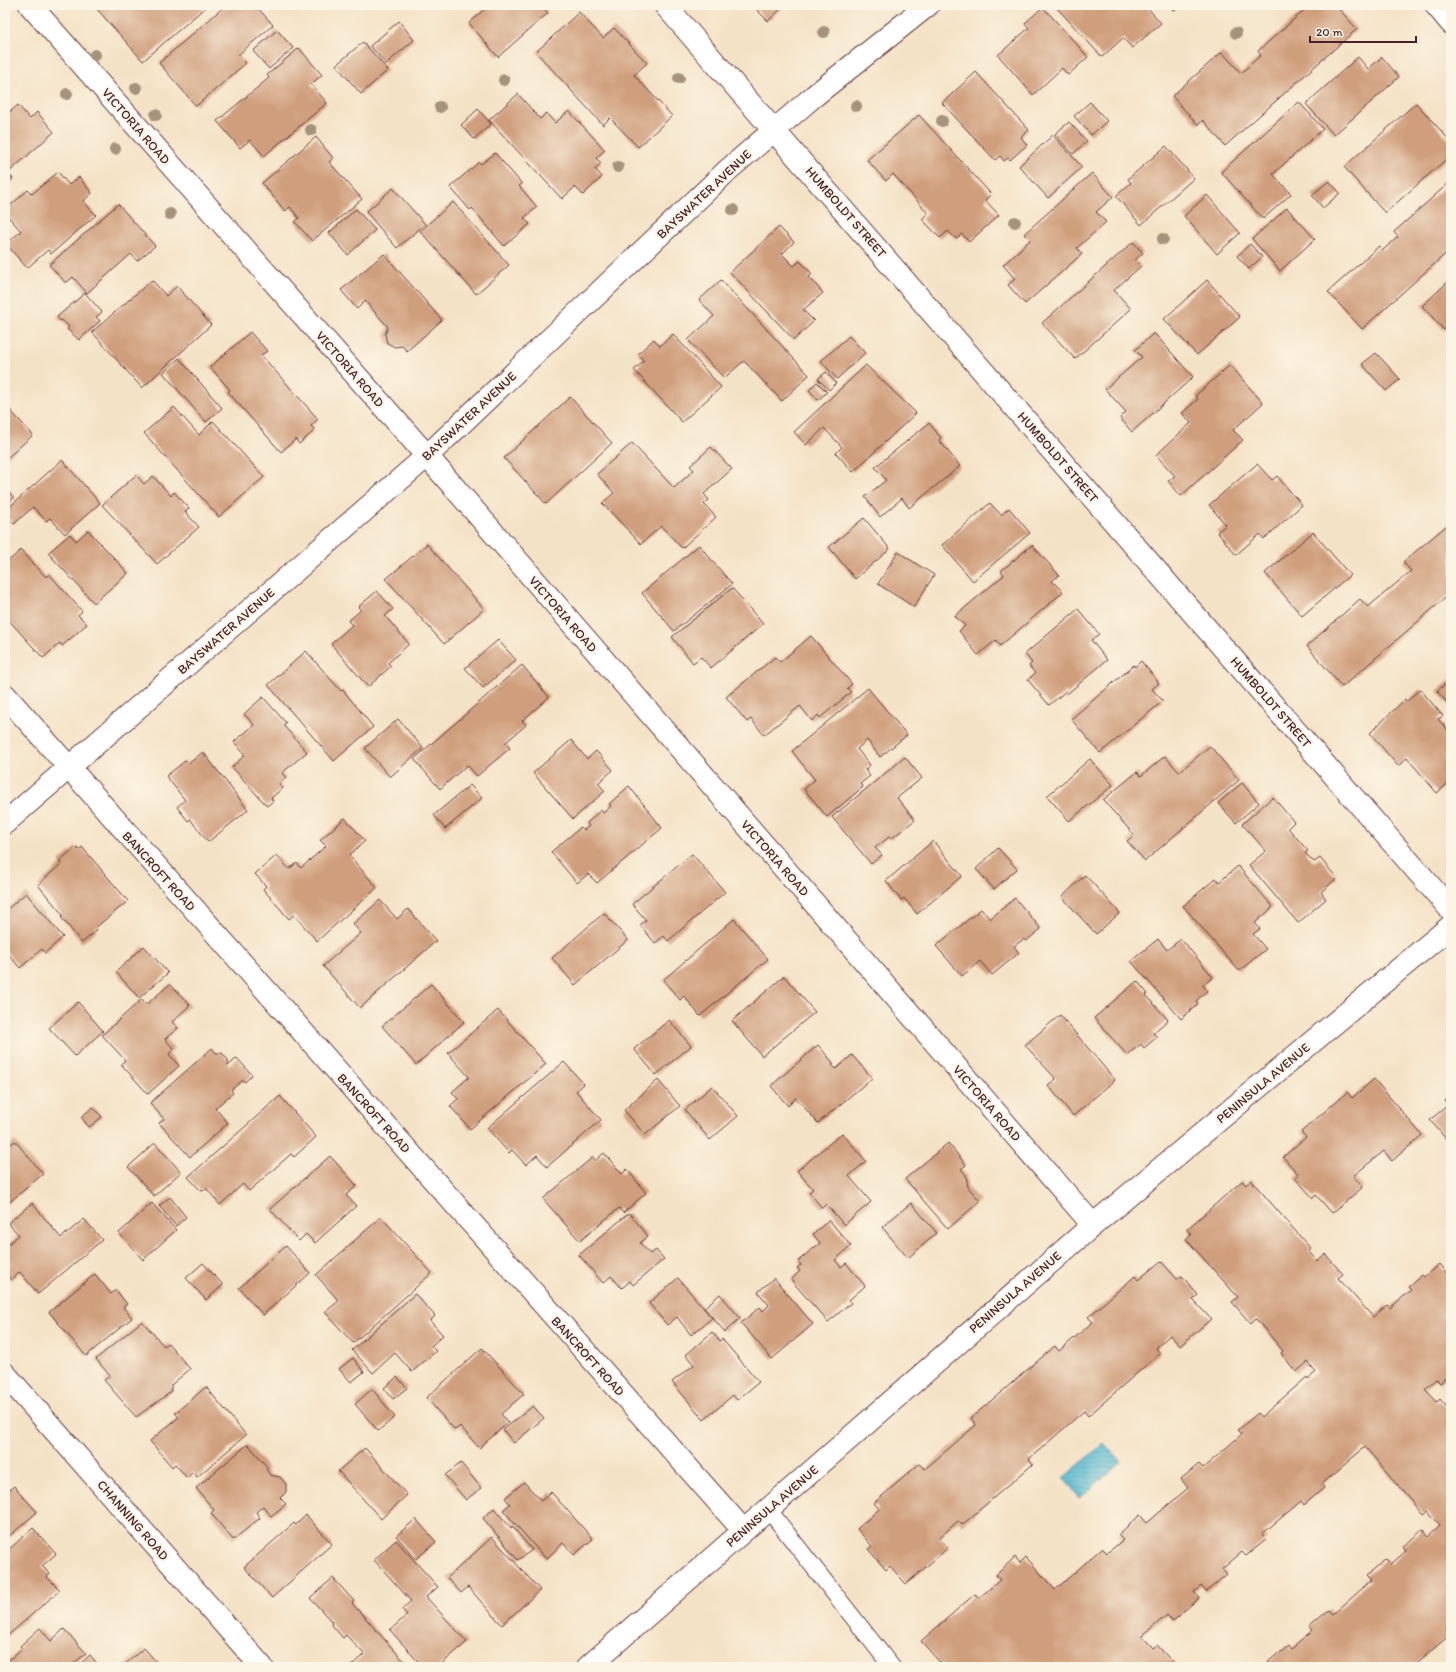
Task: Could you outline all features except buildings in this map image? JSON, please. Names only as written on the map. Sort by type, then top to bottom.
[{"type":"street","name":"VICTORIA ROAD","points":[[30,5],[427,456],[1093,1224]]},
{"type":"street","name":"HUMBOLDT STREET","points":[[665,5],[1451,910]]},
{"type":"street","name":"BAYSWATER AVENUE","points":[[5,823],[427,456],[729,168],[928,5]]},
{"type":"street","points":[[1436,5],[1451,23]]},
{"type":"street","name":"BANCROFT ROAD","points":[[5,695],[743,1530]]},
{"type":"street","name":"PENINSULA AVENUE","points":[[588,1667],[1093,1224],[1451,926]]},
{"type":"street","name":"CHANNING ROAD","points":[[5,1374],[262,1667]]},
{"type":"lane","points":[[768,1509],[892,1667]]},
{"type":"water","points":[[1104,1443],[1121,1462],[1080,1498],[1063,1478]]}]
